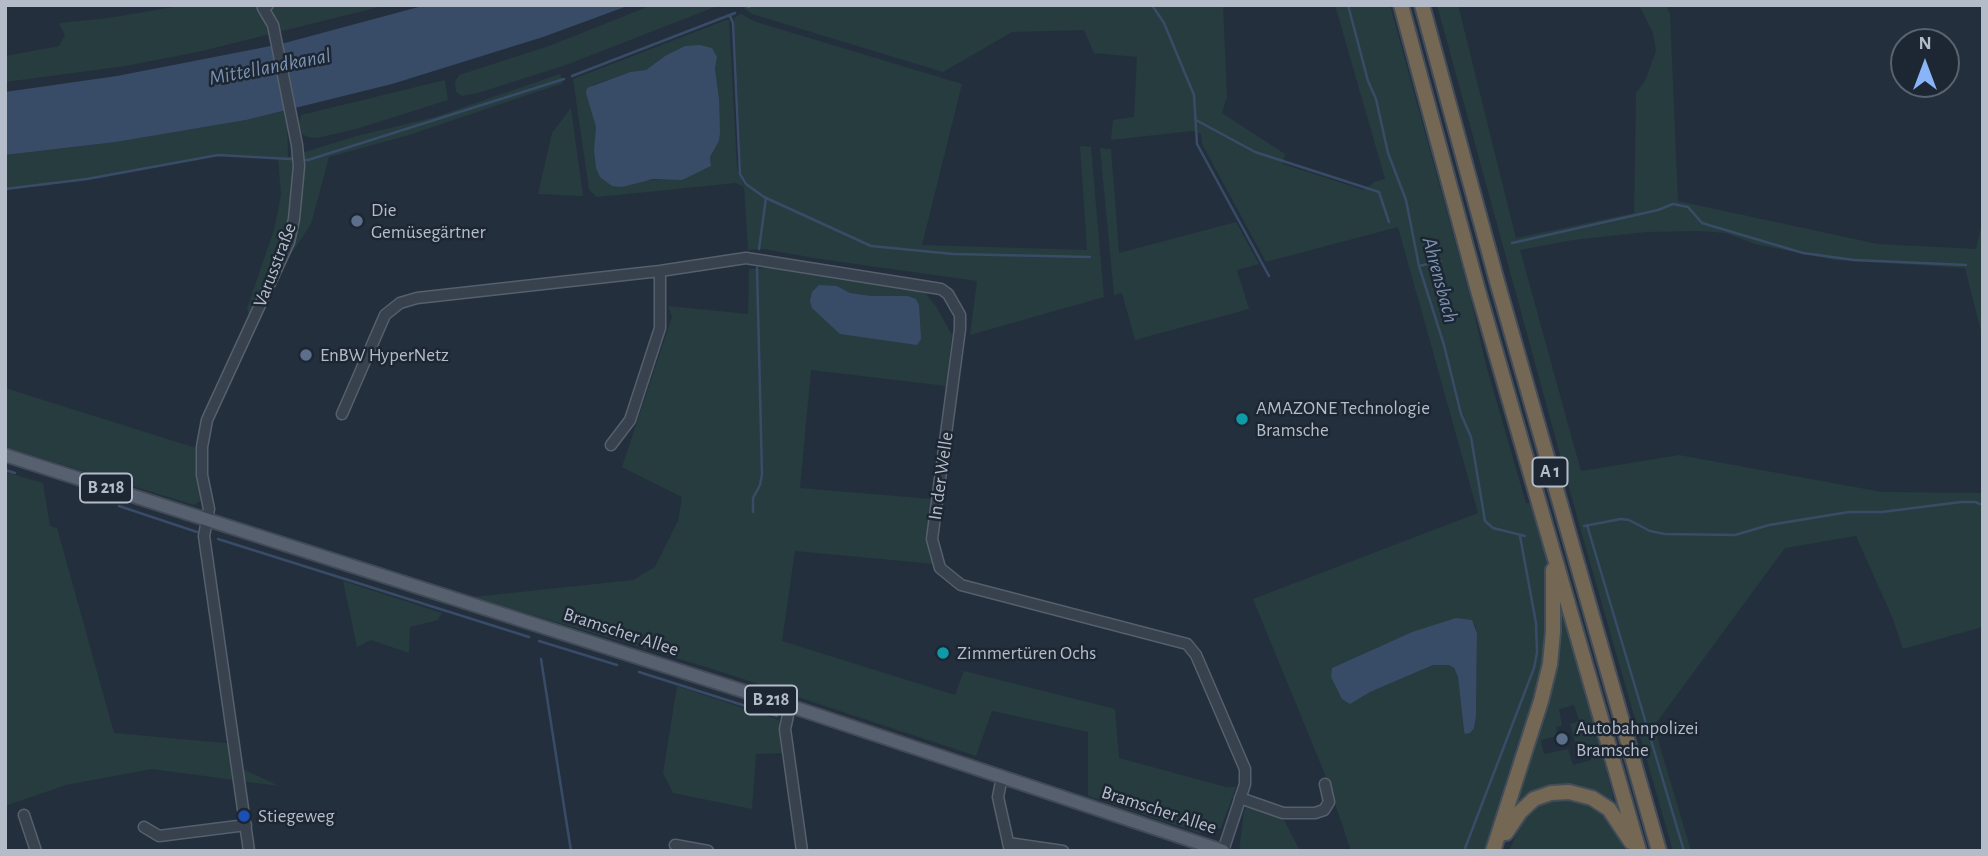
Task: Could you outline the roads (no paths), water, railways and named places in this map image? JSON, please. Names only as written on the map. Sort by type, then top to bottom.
[{"type":"highway","name":"A 1","points":[[1401,5],[1477,288],[1638,851]]},
{"type":"highway","name":"A 1","points":[[1422,5],[1556,495],[1659,851]]},
{"type":"highway","points":[[1493,851],[1538,713],[1550,664],[1553,632],[1552,552]]},
{"type":"highway","points":[[1499,851],[1507,831],[1526,806],[1543,795],[1561,792],[1583,794],[1609,809],[1638,851]]},
{"type":"main road","name":"Bramscher Allee","points":[[5,455],[790,706],[1223,851]]},
{"type":"street","name":"Varusstraße","points":[[207,520],[209,509],[202,475],[202,447],[207,420],[289,242],[294,219],[298,154],[273,25],[263,8],[268,5]]},
{"type":"street","name":"In der Welle","points":[[342,414],[385,315],[400,303],[417,298],[660,271],[746,258],[941,289],[948,294],[960,315],[960,329],[932,539],[940,568],[961,585],[1188,644],[1196,655],[1245,769],[1245,784],[1223,851]]},
{"type":"street","points":[[611,445],[630,420],[660,328],[660,271]]},
{"type":"street","points":[[207,520],[204,536],[249,851]]},
{"type":"street","points":[[790,706],[785,729],[802,851]]},
{"type":"street","points":[[1002,777],[998,797],[1009,847],[1063,851]]},
{"type":"street","points":[[1240,797],[1283,813],[1315,813],[1324,810],[1329,802],[1325,784]]},
{"type":"street","points":[[24,815],[36,851]]},
{"type":"street","points":[[144,827],[159,836],[246,825]]},
{"type":"street","points":[[675,845],[708,851]]},
{"type":"water","name":"Mittellandkanal","points":[[426,5],[630,5],[543,37],[392,84],[246,120],[116,142],[5,155],[5,92],[117,76],[281,44]]},
{"type":"water","points":[[700,45],[712,48],[717,57],[715,69],[720,132],[719,141],[710,157],[711,166],[682,180],[653,179],[622,187],[612,186],[600,177],[596,168],[596,127],[587,88],[630,72],[646,70],[685,46]]},
{"type":"water","points":[[819,285],[837,286],[850,293],[908,296],[916,299],[919,305],[921,339],[917,345],[840,334],[812,308],[812,292]]},
{"type":"water","points":[[1456,618],[1472,620],[1477,633],[1476,715],[1474,728],[1470,733],[1465,734],[1464,731],[1458,677],[1454,668],[1449,665],[1433,665],[1370,692],[1350,704],[1342,699],[1331,677],[1332,668],[1412,632]]},
{"type":"waterway","points":[[748,7],[753,5]]},
{"type":"waterway","points":[[1152,5],[1164,23],[1194,95],[1197,144],[1269,276]]},
{"type":"waterway","name":"Ahrensbach","points":[[1348,5],[1368,81],[1376,99],[1388,153],[1406,200],[1419,266],[1444,345],[1461,414],[1471,437],[1485,521],[1493,528],[1525,536]]},
{"type":"waterway","points":[[572,76],[735,13]]},
{"type":"waterway","points":[[730,16],[733,23],[740,174],[746,184],[764,197],[871,246],[953,254],[1090,257]]},
{"type":"waterway","points":[[5,189],[87,179],[218,155],[308,160],[564,79]]},
{"type":"waterway","points":[[1196,120],[1255,152],[1379,192],[1389,222]]},
{"type":"waterway","points":[[759,249],[766,198]]},
{"type":"waterway","points":[[1512,243],[1658,210],[1673,204],[1688,207],[1702,223],[1803,253],[1854,260],[1966,265]]},
{"type":"waterway","points":[[1419,266],[1441,261]]},
{"type":"waterway","points":[[753,512],[753,498],[762,474],[757,268]]},
{"type":"waterway","points":[[5,470],[15,473]]},
{"type":"waterway","name":"Ahrensbach","points":[[1584,526],[1621,519],[1665,534],[1735,535],[1769,525],[1849,512],[1882,512],[1961,502],[1983,505]]},
{"type":"waterway","points":[[119,506],[197,532]]},
{"type":"waterway","points":[[1587,525],[1684,851]]},
{"type":"waterway","points":[[1464,851],[1534,668],[1537,653],[1536,623],[1520,536]]},
{"type":"waterway","points":[[218,539],[529,637]]},
{"type":"waterway","points":[[539,641],[617,665]]},
{"type":"waterway","points":[[541,659],[571,851]]},
{"type":"waterway","points":[[639,672],[777,716]]},
{"type":"place","name":"Die Gemüsegärtner","points":[[357,221]]},
{"type":"place","name":"EnBW HyperNetz","points":[[306,355]]},
{"type":"place","name":"AMAZONE Technologie Bramsche","points":[[1242,419]]},
{"type":"place","name":"Zimmertüren Ochs","points":[[943,653]]},
{"type":"place","name":"Autobahnpolizei Bramsche","points":[[1562,739]]},
{"type":"place","name":"Stiegeweg","points":[[244,816]]}]
